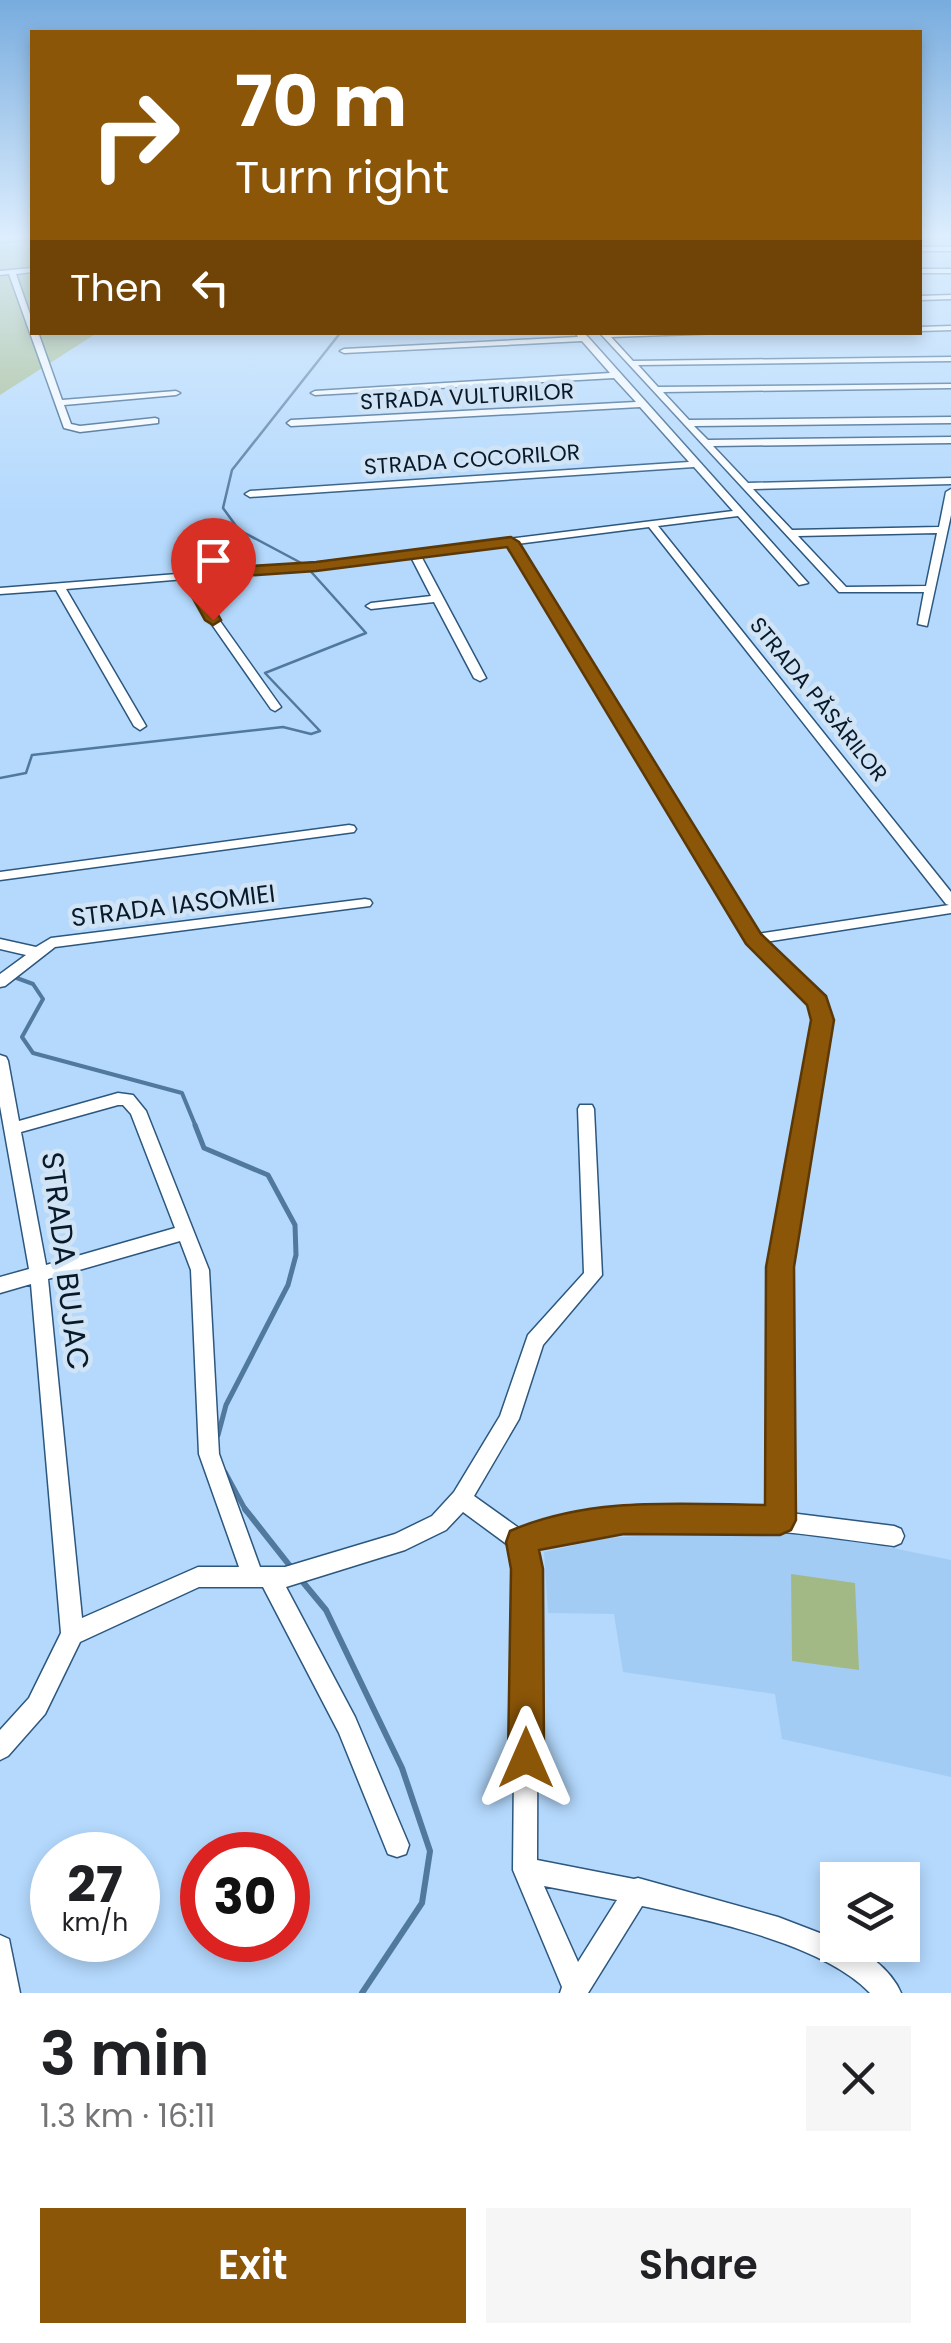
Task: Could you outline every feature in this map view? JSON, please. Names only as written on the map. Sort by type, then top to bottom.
[{"type":"street","points":[[922,329],[951,328]]},
{"type":"street","points":[[34,335],[67,426],[76,429],[155,421]]},
{"type":"street","points":[[604,335],[844,590],[930,589]]},
{"type":"street","points":[[344,350],[582,336],[803,583]]},
{"type":"street","points":[[631,364],[951,359]]},
{"type":"street","points":[[315,393],[618,375]]},
{"type":"street","points":[[656,390],[951,386]]},
{"type":"street","points":[[59,403],[176,393]]},
{"type":"street","name":"STRADA VULTURILOR","points":[[292,423],[644,404]]},
{"type":"street","points":[[687,423],[951,420]]},
{"type":"street","points":[[706,444],[951,440]]},
{"type":"street","name":"STRADA COCORILOR","points":[[250,494],[696,464]]},
{"type":"street","points":[[746,486],[951,481]]},
{"type":"street","points":[[922,624],[951,492]]},
{"type":"street","points":[[0,591],[316,566],[741,513]]},
{"type":"street","name":"STRADA PĂSĂRILOR","points":[[652,525],[951,901]]},
{"type":"street","points":[[790,533],[942,530]]},
{"type":"street","points":[[511,542],[753,939],[818,1002],[822,1020],[780,1267],[780,1520]]},
{"type":"street","points":[[414,554],[480,678]]},
{"type":"street","points":[[188,575],[195,593],[275,707]]},
{"type":"street","points":[[59,585],[140,726]]},
{"type":"street","points":[[372,606],[438,598]]},
{"type":"street","points":[[0,876],[349,828]]},
{"type":"street","name":"STRADA IASOMIEI","points":[[2,981],[50,943],[365,903]]},
{"type":"street","points":[[753,939],[951,910]]},
{"type":"street","points":[[0,944],[39,953]]},
{"type":"street","name":"STRADA BUJAC","points":[[0,1062],[39,1276],[72,1634]]},
{"type":"street","points":[[15,1128],[127,1100],[138,1111],[200,1270],[210,1454],[269,1577],[348,1725],[397,1844]]},
{"type":"street","points":[[0,1748],[37,1706],[72,1634],[198,1577],[269,1577],[315,1568],[398,1543],[439,1524],[461,1500],[510,1418],[535,1341],[594,1275],[586,1110]]},
{"type":"street","points":[[0,1285],[187,1232]]},
{"type":"street","points":[[461,1500],[522,1542],[527,1569],[525,1870],[574,1991]]},
{"type":"street","points":[[522,1542],[544,1532],[624,1519],[780,1520],[894,1536]]},
{"type":"street","points":[[525,1870],[638,1890],[828,1948],[859,1963],[888,1993]]},
{"type":"street","points":[[574,1991],[638,1890]]},
{"type":"street","points":[[0,1948],[8,1993]]},
{"type":"shaded area","points":[[757,1529],[829,1535],[951,1560],[951,1777],[782,1739],[775,1694],[623,1672],[614,1614],[548,1613],[544,1552],[607,1538]]},
{"type":"green space","points":[[0,328],[30,328],[30,335],[94,335],[0,395]]},
{"type":"green space","points":[[791,1574],[855,1583],[859,1670],[792,1661]]},
{"type":"waterway","points":[[0,778],[26,773],[32,755],[283,727],[311,734],[320,731],[265,673],[366,633],[305,565],[239,530],[223,508],[232,470],[339,335]]},
{"type":"waterway","points":[[14,977],[33,984],[43,999],[22,1037],[33,1053],[182,1093],[196,1127]]},
{"type":"waterway","points":[[195,1125],[204,1148],[268,1175],[295,1225],[296,1255],[288,1285],[226,1405],[218,1435]]},
{"type":"waterway","points":[[225,1472],[246,1511]]},
{"type":"waterway","points":[[245,1509],[290,1566]]},
{"type":"waterway","points":[[302,1581],[326,1610],[402,1768],[430,1851],[422,1903],[362,1993]]},
{"type":"route","points":[[213,620],[188,575],[316,566],[511,542],[753,939],[818,1002],[822,1020],[780,1267],[780,1520],[624,1519],[544,1532],[522,1542],[527,1569],[526,1758]]}]
